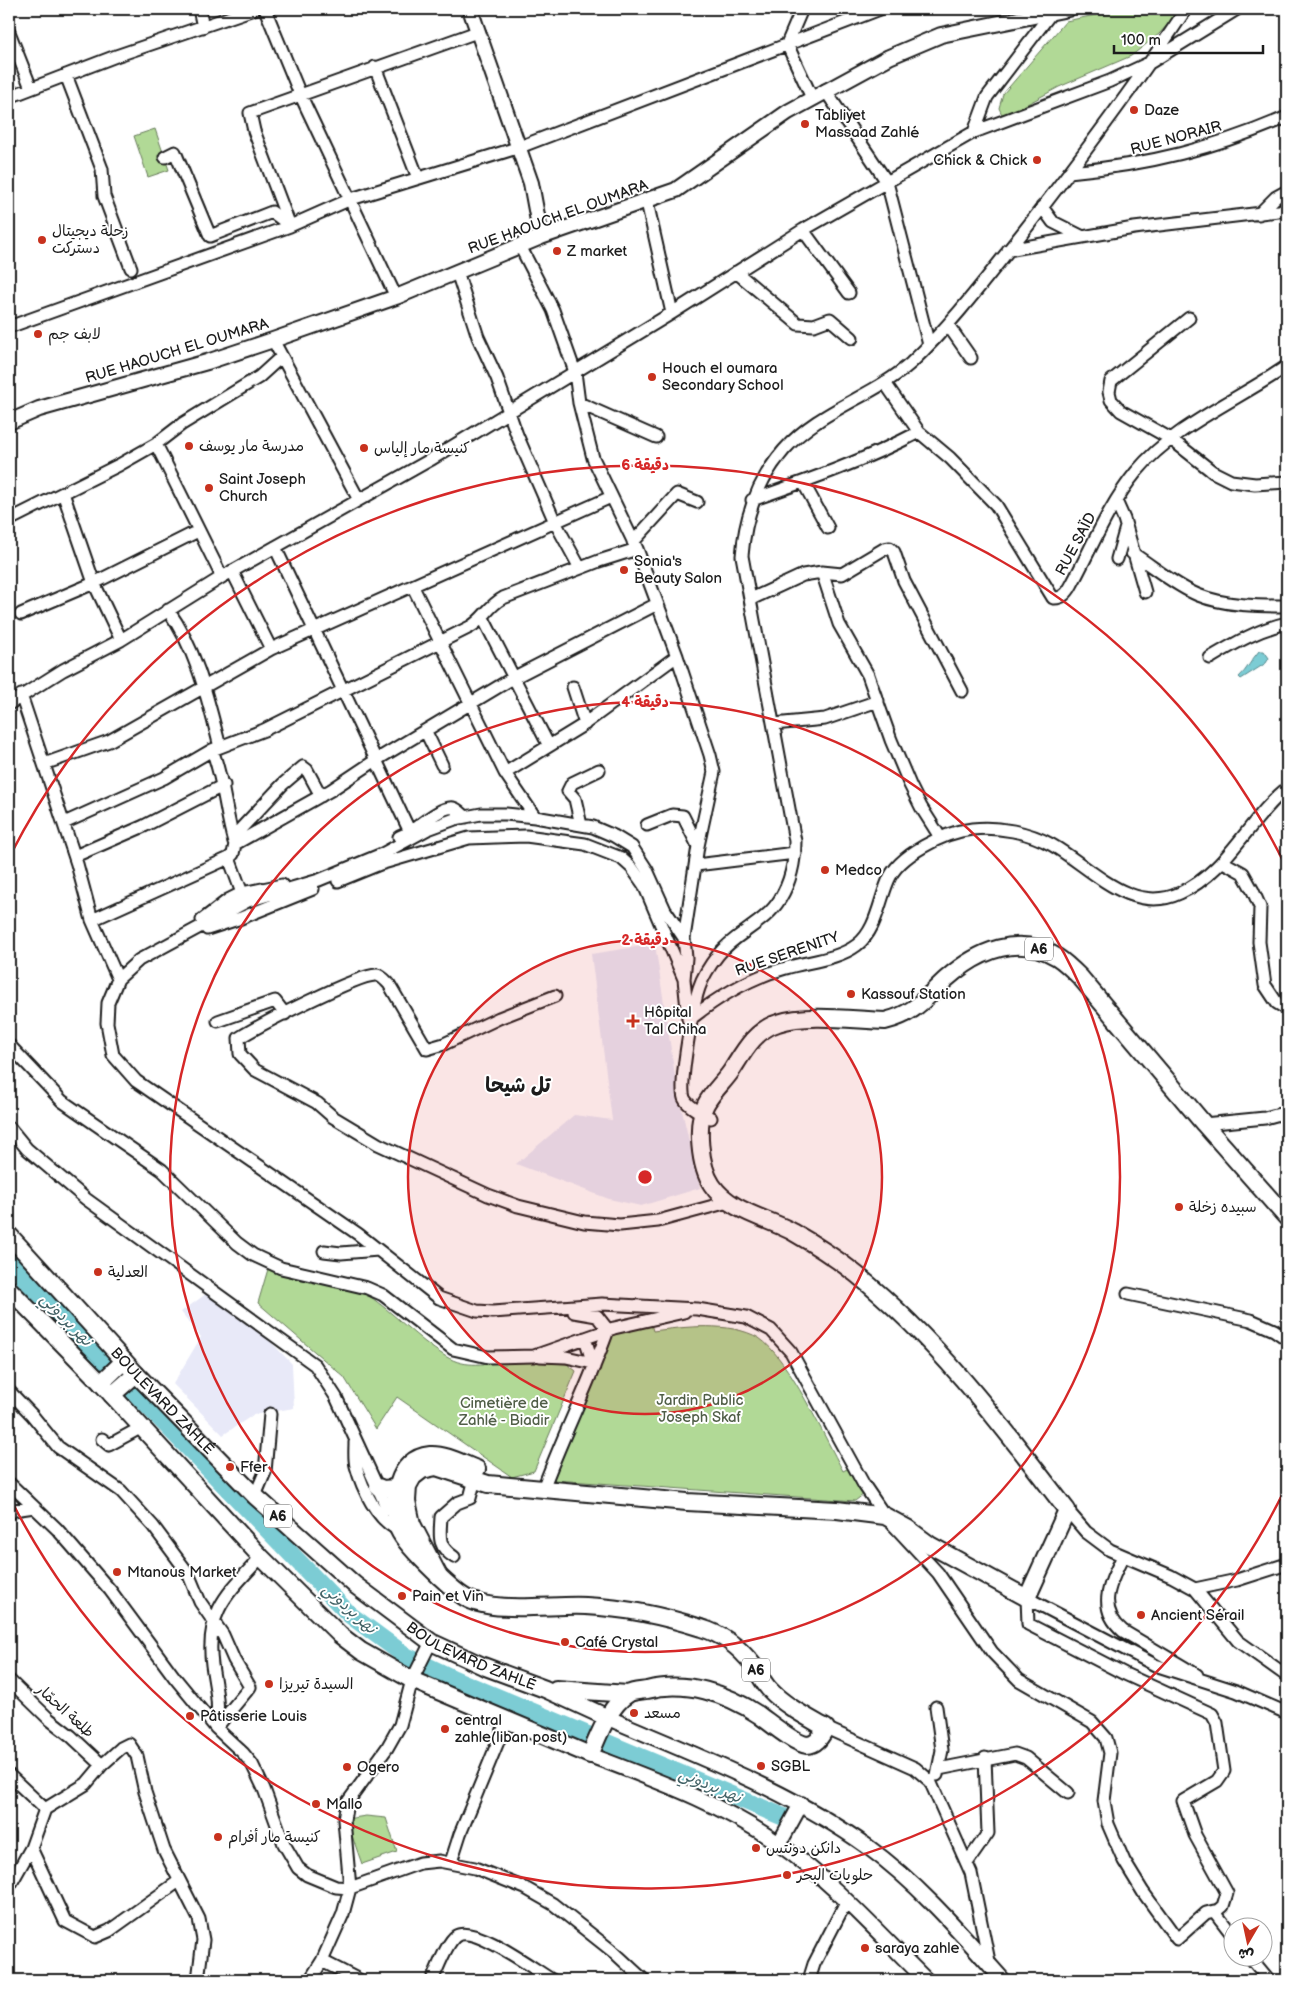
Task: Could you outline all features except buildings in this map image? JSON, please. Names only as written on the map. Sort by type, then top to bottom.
[{"type":"highway","name":"A6","points":[[1067,1510],[1008,1434],[928,1340],[894,1305],[854,1272],[794,1232],[728,1202],[711,1184],[702,1152],[708,1112],[724,1082],[754,1038],[777,1023],[796,1019],[885,1021],[896,1018],[909,1013],[966,964],[989,950],[1023,945],[1058,957],[1080,977],[1204,1124],[1287,1218]]},
{"type":"highway","name":"BOULEVARD ZAHLÉ","points":[[9,1235],[119,1378],[142,1427],[261,1557],[340,1635],[361,1651],[413,1678],[507,1720],[592,1751]]},
{"type":"highway","name":"BOULEVARD ZAHLÉ","points":[[9,1292],[119,1378],[429,1647],[546,1688],[605,1721]]},
{"type":"highway","name":"A6","points":[[503,1484],[456,1461],[430,1455],[422,1457],[407,1466],[397,1488],[404,1521],[439,1576],[467,1599],[486,1605],[514,1607],[560,1605],[618,1609],[649,1614],[703,1628],[725,1639],[742,1651],[769,1689],[804,1716],[826,1728],[818,1740],[806,1745],[725,1696],[678,1686],[652,1688],[628,1694],[546,1688]]},
{"type":"highway","name":"A6","points":[[404,1521],[408,1486],[413,1477],[422,1470],[436,1467],[488,1484],[687,1502],[838,1510],[886,1516],[907,1528],[930,1545],[1027,1598]]},
{"type":"highway","points":[[378,1487],[382,1490],[397,1488]]},
{"type":"highway","points":[[1027,1598],[1067,1510]]},
{"type":"highway","points":[[592,1751],[605,1721],[628,1694]]},
{"type":"main road","points":[[470,9],[517,148],[531,183],[541,237]]},
{"type":"main road","name":"RUE HAOUCH EL OUMARA","points":[[9,422],[39,409],[207,362],[273,340],[396,296],[541,237],[646,202],[676,190],[812,98],[889,57],[941,35],[1068,9]]},
{"type":"main road","name":"BOULEVARD ZAHLÉ","points":[[605,1721],[801,1804],[846,1832],[897,1870],[923,1894],[1002,1980]]},
{"type":"main road","name":"BOULEVARD ZAHLÉ","points":[[592,1751],[711,1803],[779,1844],[846,1902],[926,1980]]},
{"type":"main road","points":[[779,1844],[801,1804]]},
{"type":"street","points":[[199,9],[203,27]]},
{"type":"street","points":[[9,97],[254,9]]},
{"type":"street","points":[[265,9],[300,94],[396,296]]},
{"type":"street","points":[[802,9],[787,44],[812,98]]},
{"type":"street","points":[[9,327],[290,226],[351,199],[517,148],[880,9]]},
{"type":"street","points":[[708,1112],[687,1103],[683,1092],[690,1029],[698,990],[706,971],[724,948],[736,937],[765,917],[779,901],[793,871],[795,853],[774,724],[742,556],[744,528],[752,500],[784,450],[804,431],[845,404],[885,383],[929,345],[948,325],[1069,172],[1151,62],[1186,9]]},
{"type":"street","points":[[9,704],[21,695],[121,640],[227,574],[509,413],[803,230],[974,132],[1110,81],[1151,62],[1237,9]]},
{"type":"street","points":[[974,132],[987,97],[1052,12]]},
{"type":"street","points":[[9,32],[31,88]]},
{"type":"street","points":[[290,226],[254,132],[250,113],[477,32]]},
{"type":"street","points":[[375,68],[418,178]]},
{"type":"street","points":[[66,75],[102,169],[104,196],[131,268]]},
{"type":"street","points":[[825,90],[887,182],[929,345]]},
{"type":"street","name":"RUE NORAIR","points":[[1069,172],[1121,167],[1186,154],[1214,146],[1287,117]]},
{"type":"street","points":[[165,157],[175,152],[210,236],[272,212],[290,226]]},
{"type":"street","points":[[1259,214],[1276,197],[1287,191]]},
{"type":"street","points":[[646,202],[672,313]]},
{"type":"street","points":[[1042,207],[1053,222],[1081,236]]},
{"type":"street","points":[[1008,250],[1081,236],[1287,210]]},
{"type":"street","points":[[803,230],[849,293]]},
{"type":"street","points":[[520,246],[553,310],[575,372],[579,403],[594,458],[635,546],[677,656],[714,772],[698,846],[684,938],[686,965],[684,980],[690,1029]]},
{"type":"street","points":[[457,272],[478,336],[497,378],[516,435],[555,522],[580,568]]},
{"type":"street","points":[[736,272],[798,324],[814,325],[830,318],[852,338]]},
{"type":"street","points":[[1189,318],[1112,381],[1109,392],[1111,400],[1121,410],[1171,439],[1214,472],[1230,481],[1255,484],[1287,482]]},
{"type":"street","points":[[948,325],[971,358]]},
{"type":"street","points":[[273,340],[359,500]]},
{"type":"street","points":[[11,516],[63,493],[156,444],[204,409],[259,377],[281,357]]},
{"type":"street","name":"RUE SAÏD","points":[[885,383],[918,432],[950,458],[996,505],[1052,598],[1066,594],[1116,501],[1136,472],[1171,439],[1287,366]]},
{"type":"street","points":[[579,403],[656,437]]},
{"type":"street","points":[[752,500],[803,482],[892,446],[918,432]]},
{"type":"street","points":[[156,444],[198,531],[227,574],[271,649]]},
{"type":"street","points":[[803,482],[828,528]]},
{"type":"street","points":[[63,493],[94,584],[121,640]]},
{"type":"street","points":[[64,823],[164,778],[216,748],[264,730],[441,642],[483,618],[492,604],[503,598],[635,546],[677,494],[697,502]]},
{"type":"street","points":[[44,764],[109,741],[271,649],[611,497]]},
{"type":"street","points":[[1116,501],[1145,592]]},
{"type":"street","points":[[1117,559],[1126,528]]},
{"type":"street","points":[[21,614],[94,584],[198,531]]},
{"type":"street","points":[[275,547],[316,630],[410,832]]},
{"type":"street","points":[[751,599],[804,575],[822,572],[842,574],[884,549],[890,548],[894,552],[904,581],[962,692]]},
{"type":"street","points":[[1132,553],[1160,573],[1198,595],[1230,603],[1287,606]]},
{"type":"street","points":[[822,572],[839,624],[862,662],[910,785],[920,807],[940,837]]},
{"type":"street","points":[[413,587],[505,773],[535,817]]},
{"type":"street","points":[[234,840],[321,796],[376,760],[426,732],[469,703],[513,678],[657,604]]},
{"type":"street","points":[[92,920],[229,858],[234,854],[234,840],[227,818],[224,785],[204,687],[182,629],[168,610]]},
{"type":"street","points":[[483,618],[549,746]]},
{"type":"street","points":[[1210,658],[1237,642],[1272,626],[1287,623]]},
{"type":"street","points":[[505,773],[585,724],[677,656]]},
{"type":"street","points":[[573,687],[585,724]]},
{"type":"street","points":[[21,695],[75,856],[92,920],[118,979]]},
{"type":"street","points":[[774,724],[825,718],[878,702]]},
{"type":"street","points":[[426,732],[442,765]]},
{"type":"street","points":[[234,840],[282,784],[302,768],[307,770],[321,796]]},
{"type":"street","points":[[581,825],[575,800],[568,791],[572,783],[600,770]]},
{"type":"street","points":[[75,856],[144,826],[224,785]]},
{"type":"street","name":"RUE SERENITY","points":[[693,1017],[718,998],[748,982],[787,967],[838,955],[857,945],[872,925],[888,879],[896,868],[940,837],[971,829],[991,828],[1020,833],[1051,844],[1122,891],[1146,899],[1162,899],[1180,894],[1223,862],[1254,820],[1287,788]]},
{"type":"street","points":[[372,858],[377,851],[410,832],[432,816],[450,808],[456,809],[466,817]]},
{"type":"street","points":[[171,944],[223,903],[242,893],[282,885],[299,890],[372,858],[428,829],[466,817],[506,814],[593,827],[614,836],[632,847],[647,870],[664,910],[684,938]]},
{"type":"street","points":[[647,825],[672,815],[683,816],[698,846]]},
{"type":"street","points":[[585,844],[593,827]]},
{"type":"street","points":[[684,980],[644,885],[632,868],[621,858],[585,844],[526,836],[469,838],[380,864],[254,906],[188,934],[139,960],[118,979],[108,1003],[109,1041],[113,1055],[136,1081],[200,1123],[378,1250],[439,1298],[477,1311],[493,1312],[620,1305],[698,1309],[746,1317],[760,1323],[781,1340],[798,1364],[864,1485],[886,1516],[938,1573],[1002,1664],[1033,1689],[1092,1722],[1106,1738],[1110,1753],[1104,1801],[1108,1824],[1124,1861],[1170,1931],[1177,1939],[1181,1938],[1206,1913],[1212,1910],[1216,1912],[1224,1923]]},
{"type":"street","points":[[621,858],[632,847]]},
{"type":"street","points":[[696,865],[795,853]]},
{"type":"street","points":[[229,858],[242,893]]},
{"type":"street","points":[[1223,862],[1243,873],[1253,891],[1260,908],[1259,942],[1265,985],[1277,1003],[1287,1009]]},
{"type":"street","points":[[555,996],[499,1018],[444,1044],[427,1049],[389,984],[382,977],[376,975],[353,980],[261,1024],[239,1038],[240,1054],[255,1070],[317,1102],[333,1117],[378,1144],[488,1195],[518,1206],[584,1222],[620,1225],[658,1222],[728,1202]]},
{"type":"street","points":[[218,1021],[275,1001],[285,1014]]},
{"type":"street","points":[[9,1045],[62,1101],[162,1170],[237,1243],[253,1255],[281,1268],[375,1291],[395,1304],[444,1344],[462,1352],[488,1357],[566,1357],[594,1366]]},
{"type":"street","points":[[1204,1124],[1265,1118],[1287,1112]]},
{"type":"street","points":[[9,1128],[27,1149],[86,1198],[315,1365],[329,1382],[388,1508],[404,1521]]},
{"type":"street","points":[[324,1251],[341,1253],[378,1250]]},
{"type":"street","points":[[1128,1294],[1251,1320],[1274,1330],[1287,1339]]},
{"type":"street","points":[[620,1305],[623,1326]]},
{"type":"street","points":[[529,1309],[592,1314],[601,1319],[608,1330]]},
{"type":"street","points":[[534,1356],[608,1330],[698,1309]]},
{"type":"street","points":[[543,1489],[608,1330]]},
{"type":"street","points":[[585,1338],[594,1366]]},
{"type":"street","points":[[9,1391],[32,1414],[58,1447],[121,1491],[153,1526],[188,1573],[200,1602],[212,1623],[223,1635],[234,1660],[250,1687],[216,1728]]},
{"type":"street","points":[[255,1496],[265,1472],[270,1414]]},
{"type":"street","points":[[102,1439],[109,1445],[142,1427]]},
{"type":"street","points":[[355,1440],[355,1464],[364,1488],[383,1517],[404,1521]]},
{"type":"street","points":[[454,1557],[444,1551],[440,1539],[441,1517],[457,1503],[470,1498],[475,1479]]},
{"type":"street","points":[[9,1483],[56,1529],[120,1601],[175,1678],[216,1728],[252,1764],[262,1783],[284,1844],[298,1868],[320,1881],[336,1887],[350,1888],[420,1863],[451,1862],[490,1873],[525,1888],[553,1904],[616,1954],[644,1980]]},
{"type":"street","points":[[9,1514],[14,1510],[34,1507]]},
{"type":"street","points":[[1067,1510],[1098,1542],[1123,1556],[1171,1576],[1195,1589],[1238,1641],[1287,1676]]},
{"type":"street","points":[[1123,1556],[1110,1586],[1107,1603],[1109,1615],[1114,1624],[1123,1632],[1208,1681]]},
{"type":"street","points":[[216,1728],[219,1706],[210,1651],[212,1623],[222,1600],[261,1557]]},
{"type":"street","points":[[1195,1589],[1237,1580],[1287,1564]]},
{"type":"street","points":[[1216,1912],[1223,1906],[1227,1893],[1195,1835],[1183,1801],[1217,1781],[1224,1771],[1217,1723],[1212,1714],[1125,1674],[1028,1624],[1027,1598],[1155,1665],[1262,1700],[1287,1713]]},
{"type":"street","points":[[310,1980],[322,1961],[343,1914],[350,1888],[344,1820],[347,1802],[386,1748],[400,1725],[413,1678],[429,1647]]},
{"type":"street","name":"طلعة الحمّار","points":[[9,1680],[49,1719],[71,1736],[102,1765]]},
{"type":"street","points":[[933,1786],[942,1750],[936,1707]]},
{"type":"street","points":[[451,1862],[460,1834],[507,1720]]},
{"type":"street","points":[[826,1728],[916,1768],[924,1774],[933,1786],[967,1862],[980,1911],[990,1966]]},
{"type":"street","points":[[9,1888],[30,1848],[45,1809],[86,1784],[102,1765],[129,1744],[134,1750],[164,1850],[199,1919],[203,1946],[198,1980]]},
{"type":"street","points":[[938,1769],[1008,1754],[1021,1755],[1068,1793]]},
{"type":"street","points":[[967,1862],[988,1833],[985,1758]]},
{"type":"street","points":[[9,1775],[45,1809]]},
{"type":"street","points":[[30,1848],[65,1921],[95,1937],[109,1931],[179,1881]]},
{"type":"street","points":[[809,1980],[814,1964],[846,1902]]},
{"type":"street","points":[[432,1980],[451,1941],[456,1935],[465,1933],[488,1941],[552,1980]]},
{"type":"street","points":[[322,1961],[359,1980]]},
{"type":"street","points":[[1257,1966],[1269,1980]]},
{"type":"shaded area","name":"Hôpital Tal Chiha","points":[[655,944],[677,1089],[700,1188],[641,1206],[609,1199],[516,1164],[574,1115],[612,1120],[591,954]]},
{"type":"shaded area","points":[[206,1294],[268,1339],[292,1364],[294,1408],[253,1415],[223,1435],[173,1384],[201,1337],[181,1312]]},
{"type":"green space","points":[[1125,9],[1181,10],[1159,34],[1131,56],[1059,87],[1003,117],[999,108],[1003,94],[1066,21]]},
{"type":"green space","points":[[155,129],[169,170],[148,177],[134,136]]},
{"type":"green space","name":"Cimetière de Zahlé - Biadir","points":[[268,1269],[363,1292],[434,1349],[461,1363],[523,1362],[567,1364],[576,1371],[534,1471],[512,1477],[397,1397],[376,1429],[344,1377],[258,1303]]},
{"type":"green space","name":"Jardin Public Joseph Skaf","points":[[651,1324],[653,1331],[692,1327],[721,1327],[734,1329],[759,1338],[782,1362],[805,1399],[843,1471],[849,1468],[864,1494],[855,1501],[555,1480],[550,1474],[602,1338]]},
{"type":"green space","points":[[366,1816],[386,1818],[397,1852],[362,1864],[346,1819]]},
{"type":"water","points":[[1259,651],[1264,651],[1269,658],[1266,663],[1241,679],[1239,677]]},
{"type":"waterway","name":"نهر بردوني","points":[[9,1262],[350,1615],[406,1656],[454,1679],[786,1818]]},
{"type":"place","name":"Daze","points":[[1134,110]]},
{"type":"place","name":"Tabliyet Massaad Zahlé","points":[[805,124]]},
{"type":"place","name":"Chick & Chick","points":[[1037,160]]},
{"type":"place","name":"زحلة ديجيتال دستركت","points":[[42,240]]},
{"type":"place","name":"Z market","points":[[557,251]]},
{"type":"place","name":"لابف جم","points":[[38,334]]},
{"type":"place","name":"Houch el oumara Secondary School","points":[[652,377]]},
{"type":"place","name":"مدرسة مار يوسف","points":[[189,446]]},
{"type":"place","name":"كنيسة مار إلياس","points":[[364,448]]},
{"type":"place","name":"Saint Joseph Church","points":[[209,488]]},
{"type":"place","name":"Sonia's Beauty Salon","points":[[624,570]]},
{"type":"place","name":"Medco","points":[[825,870]]},
{"type":"place","name":"Kassouf Station","points":[[851,994]]},
{"type":"place","name":"Hôpital Tal Chiha","points":[[633,1021]]},
{"type":"place","name":"سبيده زخلة","points":[[1179,1207]]},
{"type":"place","name":"العدلية","points":[[98,1272]]},
{"type":"place","name":"Ffer","points":[[230,1467]]},
{"type":"place","name":"Mtanous Market","points":[[117,1572]]},
{"type":"place","name":"Pain et Vin","points":[[402,1596]]},
{"type":"place","name":"Ancient Sérail","points":[[1141,1615]]},
{"type":"place","name":"Café Crystal","points":[[565,1642]]},
{"type":"place","name":"السيدة تيريزا","points":[[269,1684]]},
{"type":"place","name":"مسعد","points":[[634,1713]]},
{"type":"place","name":"Pâtisserie Louis","points":[[190,1716]]},
{"type":"place","name":"central zahle(liban post)","points":[[445,1729]]},
{"type":"place","name":"SGBL","points":[[761,1766]]},
{"type":"place","name":"Ogero","points":[[347,1767]]},
{"type":"place","name":"Mallo","points":[[316,1804]]},
{"type":"place","name":"كنيسة مار أفرام","points":[[218,1837]]},
{"type":"place","name":"دانكن دونتس","points":[[756,1848]]},
{"type":"place","name":"حلويات البحر","points":[[787,1875]]},
{"type":"place","name":"saraya zahle","points":[[865,1948]]},
{"type":"district","name":"تل شيحا","points":[[518,1086]]}]
